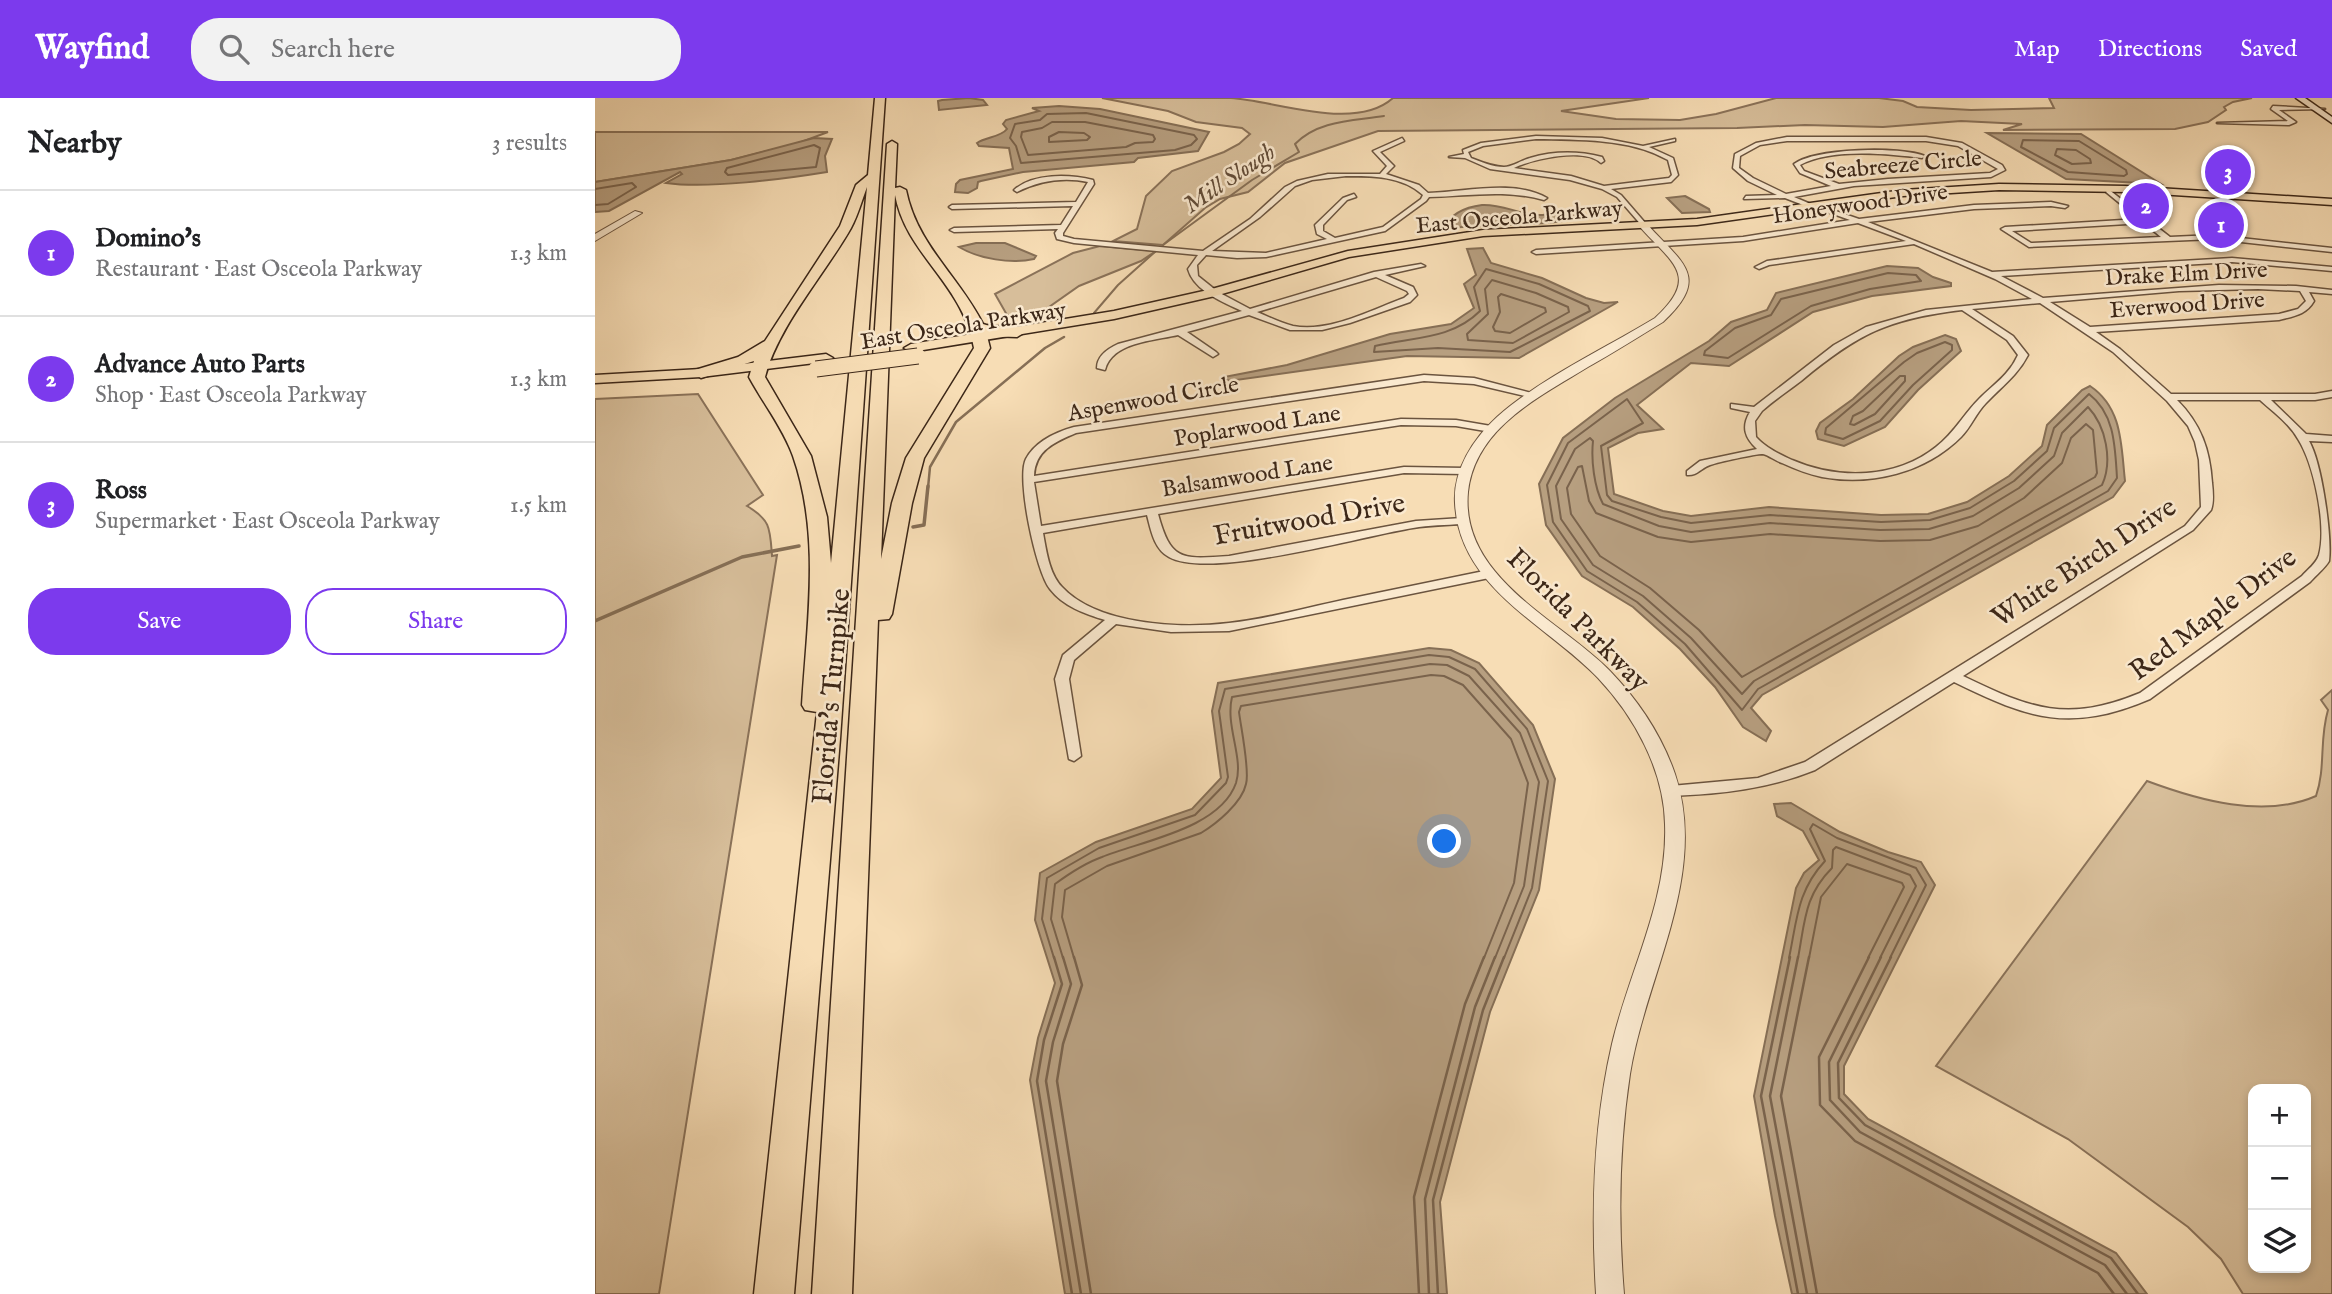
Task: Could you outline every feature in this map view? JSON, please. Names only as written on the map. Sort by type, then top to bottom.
[{"type":"highway","name":"Florida's Turnpike","points":[[774,1294],[827,739],[880,98]]},
{"type":"highway","name":"Florida's Turnpike","points":[[832,1294],[892,132],[904,218],[916,240],[957,289],[979,338]]},
{"type":"highway","points":[[806,961],[821,527],[817,501],[801,452],[758,372],[804,289],[837,242],[862,185],[873,173]]},
{"type":"highway","points":[[865,679],[877,634],[908,479],[925,439],[979,338],[990,332],[1017,332]]},
{"type":"highway","points":[[701,373],[744,360],[773,342]]},
{"type":"main road","points":[[2300,98],[2332,121]]},
{"type":"main road","points":[[2310,98],[2332,115]]},
{"type":"main road","name":"East Osceola Parkway","points":[[595,390],[691,385],[758,372],[914,352],[979,338],[1082,330],[1409,247],[1511,235],[1727,219],[1942,190],[2126,188],[2272,200]]},
{"type":"main road","name":"East Osceola Parkway","points":[[1828,206],[1950,194],[2108,191],[2332,204]]},
{"type":"main road","name":"East Osceola Parkway","points":[[1017,332],[1216,295]]},
{"type":"main road","name":"East Osceola Parkway","points":[[595,379],[758,372]]},
{"type":"street","points":[[2220,123],[2290,123],[2293,122],[2273,108],[2322,109]]},
{"type":"street","points":[[1604,188],[1660,182],[1674,177],[1670,157],[1645,147],[1592,139],[1509,139],[1482,143],[1465,151],[1476,163],[1505,170],[1571,178],[1604,188],[1619,196],[1645,227]]},
{"type":"street","name":"Seabreeze Circle","points":[[1786,194],[1893,180],[1982,175],[2002,170],[2000,166],[1948,140],[1799,139],[1758,144],[1737,155],[1736,169],[1753,181],[1786,194],[1807,210]]},
{"type":"street","points":[[1472,140],[1482,143]]},
{"type":"street","points":[[1645,147],[1673,140]]},
{"type":"street","points":[[1381,176],[1391,166],[1376,151],[1392,142],[1402,141]]},
{"type":"street","points":[[1750,142],[1758,144]]},
{"type":"street","points":[[1839,186],[1802,172],[1797,164],[1822,155],[1922,156]]},
{"type":"street","points":[[1452,157],[1467,156]]},
{"type":"street","points":[[1505,170],[1524,160],[1544,156],[1592,156],[1600,158],[1601,161]]},
{"type":"street","points":[[1323,167],[1329,176]]},
{"type":"street","points":[[1882,173],[1893,180]]},
{"type":"street","points":[[1377,274],[1410,289],[1413,296],[1312,329],[1287,327],[1251,311],[1216,295],[1192,275],[1196,261],[1205,253],[1257,217],[1291,186],[1312,178],[1381,176],[1411,182],[1422,188],[1426,195]]},
{"type":"street","points":[[1017,190],[1034,182],[1100,177]]},
{"type":"street","points":[[1088,179],[1091,184],[1059,235],[1070,240],[1205,253],[1266,255],[1388,228],[1424,200],[1426,195]]},
{"type":"street","points":[[2108,191],[2167,238]]},
{"type":"street","points":[[1426,195],[1515,192],[1533,193],[1544,198]]},
{"type":"street","points":[[1746,198],[1786,194]]},
{"type":"street","points":[[1332,239],[1320,232],[1319,225],[1345,199],[1354,196]]},
{"type":"street","points":[[952,208],[1078,204]]},
{"type":"street","name":"Honeywood Drive","points":[[1536,252],[1743,239],[1923,212],[2023,204],[2065,205]]},
{"type":"street","name":"White Birch Drive","points":[[1671,791],[1748,787],[1781,779],[1810,766],[2189,528],[2207,508],[2198,435],[2168,397],[2128,360],[2042,301],[1992,274],[1916,241],[1861,222],[1828,206]]},
{"type":"street","points":[[1923,212],[1938,218]]},
{"type":"street","points":[[595,239],[638,214]]},
{"type":"street","points":[[2143,221],[2005,229],[2029,245],[2214,237],[2332,250]]},
{"type":"street","points":[[954,230],[1063,227]]},
{"type":"street","name":"Florida Parkway","points":[[1610,1294],[1610,1132],[1623,1045],[1672,883],[1676,834],[1671,791],[1654,744],[1631,707],[1592,663],[1535,620],[1489,574],[1462,521],[1461,495],[1465,471],[1475,450],[1491,429],[1534,395],[1659,320],[1678,305],[1686,291],[1683,273],[1645,227]]},
{"type":"street","points":[[1759,267],[1767,263],[1916,241]]},
{"type":"street","points":[[1992,274],[2232,260],[2332,269]]},
{"type":"street","points":[[1102,368],[1102,361],[1115,348],[1180,332],[1377,274],[1421,266]]},
{"type":"street","name":"Drake Elm Drive","points":[[1757,411],[1856,335],[1908,316],[2042,301],[2234,287],[2332,292]]},
{"type":"street","name":"Everwood Drive","points":[[2087,330],[2279,317],[2299,313],[2308,307],[2310,301],[2303,289]]},
{"type":"street","points":[[1757,411],[1751,415],[1748,430],[1754,441],[1765,451],[1789,464],[1842,477],[1872,478],[1925,460],[1958,434],[1984,399],[2015,373],[2023,355],[2018,344],[1964,308]]},
{"type":"street","points":[[1180,332],[1213,354]]},
{"type":"street","name":"Aspenwood Circle","points":[[1489,574],[1229,627],[1150,627],[1113,620],[1076,604],[1054,587],[1044,567],[1029,480],[1029,465],[1035,452],[1053,439],[1074,430],[1101,424],[1424,379],[1474,380],[1534,395]]},
{"type":"street","points":[[2168,397],[2332,394]]},
{"type":"street","name":"Red Maple Drive","points":[[1953,676],[2006,703],[2042,712],[2079,716],[2118,710],[2145,696],[2306,579],[2325,557],[2331,529],[2328,511],[2314,460],[2302,437],[2262,397]]},
{"type":"street","points":[[1734,406],[1757,411]]},
{"type":"street","name":"Poplarwood Lane","points":[[1029,480],[1401,422],[1445,422],[1491,429]]},
{"type":"street","points":[[2302,437],[2332,439]]},
{"type":"street","points":[[1691,473],[1705,463],[1765,451]]},
{"type":"street","name":"Balsamwood Lane","points":[[1037,530],[1404,470],[1465,471]]},
{"type":"street","name":"Fruitwood Drive","points":[[1152,512],[1162,546],[1170,553],[1203,562],[1229,560],[1416,524],[1462,521]]},
{"type":"street","points":[[1074,756],[1062,679],[1068,658],[1113,620]]},
{"type":"shaded area","name":"Mill Slough","points":[[1102,98],[1231,98],[1337,114],[1358,113],[1377,108],[1393,98],[1649,98],[1561,111],[1616,119],[1680,120],[1716,114],[1776,98],[1879,98],[1903,101],[1917,107],[1971,110],[2054,108],[2049,98],[2252,98],[2233,102],[2208,122],[2175,129],[2003,130],[2022,124],[1961,121],[1883,127],[1805,125],[1378,131],[1285,163],[1248,192],[1220,199],[1205,208],[1163,245],[1113,241],[1137,229],[1146,196],[1172,171],[1224,152],[1250,134],[1242,128],[1196,122],[1168,111]]},
{"type":"shaded area","points":[[595,132],[828,132],[796,144],[731,160],[595,182]]},
{"type":"shaded area","name":"Mill Slough","points":[[1100,246],[1156,251],[1141,261],[1079,286],[1039,314],[1007,315],[995,294],[1073,253]]},
{"type":"shaded area","points":[[698,394],[763,495],[747,506],[765,521],[770,532],[772,556],[777,555],[659,1294],[595,1294],[595,399]]},
{"type":"shaded area","points":[[2332,690],[2332,1294],[2243,1294],[2221,1259],[2188,1227],[2068,1139],[1936,1066],[2147,781],[2209,800],[2253,806],[2296,803],[2316,796],[2328,710],[2321,700]]},
{"type":"water","points":[[969,98],[983,100],[987,105],[939,110],[938,101]]},
{"type":"water","points":[[1059,106],[1100,109],[1209,132],[1198,151],[1138,158],[1134,162],[1023,172],[978,182],[977,188],[968,193],[955,192],[956,184],[960,180],[1013,169],[1009,148],[979,146],[977,143],[1004,132],[1007,129],[1003,124],[1006,120],[1039,111],[1032,108]]},
{"type":"water","points":[[1987,133],[2081,134],[2161,184],[2066,179]]},
{"type":"water","points":[[814,138],[832,139],[825,156],[827,172],[724,184],[666,183],[682,174],[680,172],[609,211],[595,212],[595,182],[731,160]]},
{"type":"water","points":[[1685,196],[1710,212],[1682,213],[1667,198]]},
{"type":"water","points":[[1482,205],[1536,215],[1579,210],[1585,218],[1548,223],[1444,228],[1451,218],[1460,212]]},
{"type":"water","points":[[976,243],[1005,243],[1036,256],[1034,259],[1005,261],[976,255],[959,247]]},
{"type":"water","points":[[1483,248],[1491,263],[1542,278],[1586,298],[1604,303],[1618,302],[1519,358],[1407,356],[1229,381],[1224,377],[1287,365],[1390,334],[1451,324],[1474,308],[1464,284],[1476,275],[1467,249]]},
{"type":"water","points":[[1887,266],[1918,268],[1951,283],[1951,286],[1872,296],[1813,312],[1729,366],[1691,363],[1637,405],[1663,429],[1638,433],[1608,448],[1614,494],[1663,511],[1691,516],[1769,507],[1881,515],[1928,514],[1967,502],[2009,476],[2042,446],[2047,425],[2082,390],[2090,386],[2101,395],[2115,416],[2121,441],[2125,481],[2113,497],[1762,695],[1751,708],[1771,731],[1766,741],[1743,727],[1715,687],[1680,649],[1633,607],[1582,576],[1546,525],[1539,484],[1563,438],[1615,398],[1709,341],[1731,322],[1767,310],[1776,293]]},
{"type":"water","points":[[1945,335],[1956,339],[1961,351],[1918,390],[1885,427],[1844,446],[1818,439],[1816,431],[1820,423],[1853,399],[1899,356],[1913,347]]},
{"type":"water","points":[[1429,648],[1451,650],[1479,663],[1533,725],[1555,779],[1539,890],[1490,1012],[1440,1202],[1447,1294],[1065,1294],[1030,1080],[1038,1038],[1055,983],[1035,920],[1040,873],[1096,842],[1192,809],[1221,778],[1212,711],[1218,683]]},
{"type":"water","points":[[1791,803],[1840,832],[1921,862],[1935,885],[1844,1066],[1844,1094],[1868,1119],[2116,1253],[2147,1294],[1792,1294],[1754,1096],[1796,888],[1804,873],[1819,860],[1803,831],[1777,816],[1774,804]]},
{"type":"waterway","name":"Mill Slough","points":[[1163,245],[1252,180],[1299,152],[1295,144],[1314,130],[1337,123],[1384,116]]},
{"type":"waterway","name":"Mill Slough","points":[[1094,313],[1118,285],[1156,251]]},
{"type":"waterway","name":"Mill Slough","points":[[928,488],[930,467],[956,422],[1045,348],[1064,337]]},
{"type":"waterway","name":"Mill Slough","points":[[913,527],[924,525],[928,486]]},
{"type":"waterway","name":"Mill Slough","points":[[595,621],[742,557],[799,546]]},
{"type":"place","name":"Ross","points":[[2228,172]]},
{"type":"place","name":"Advance Auto Parts","points":[[2146,206]]},
{"type":"place","name":"Domino's","points":[[2221,225]]}]
